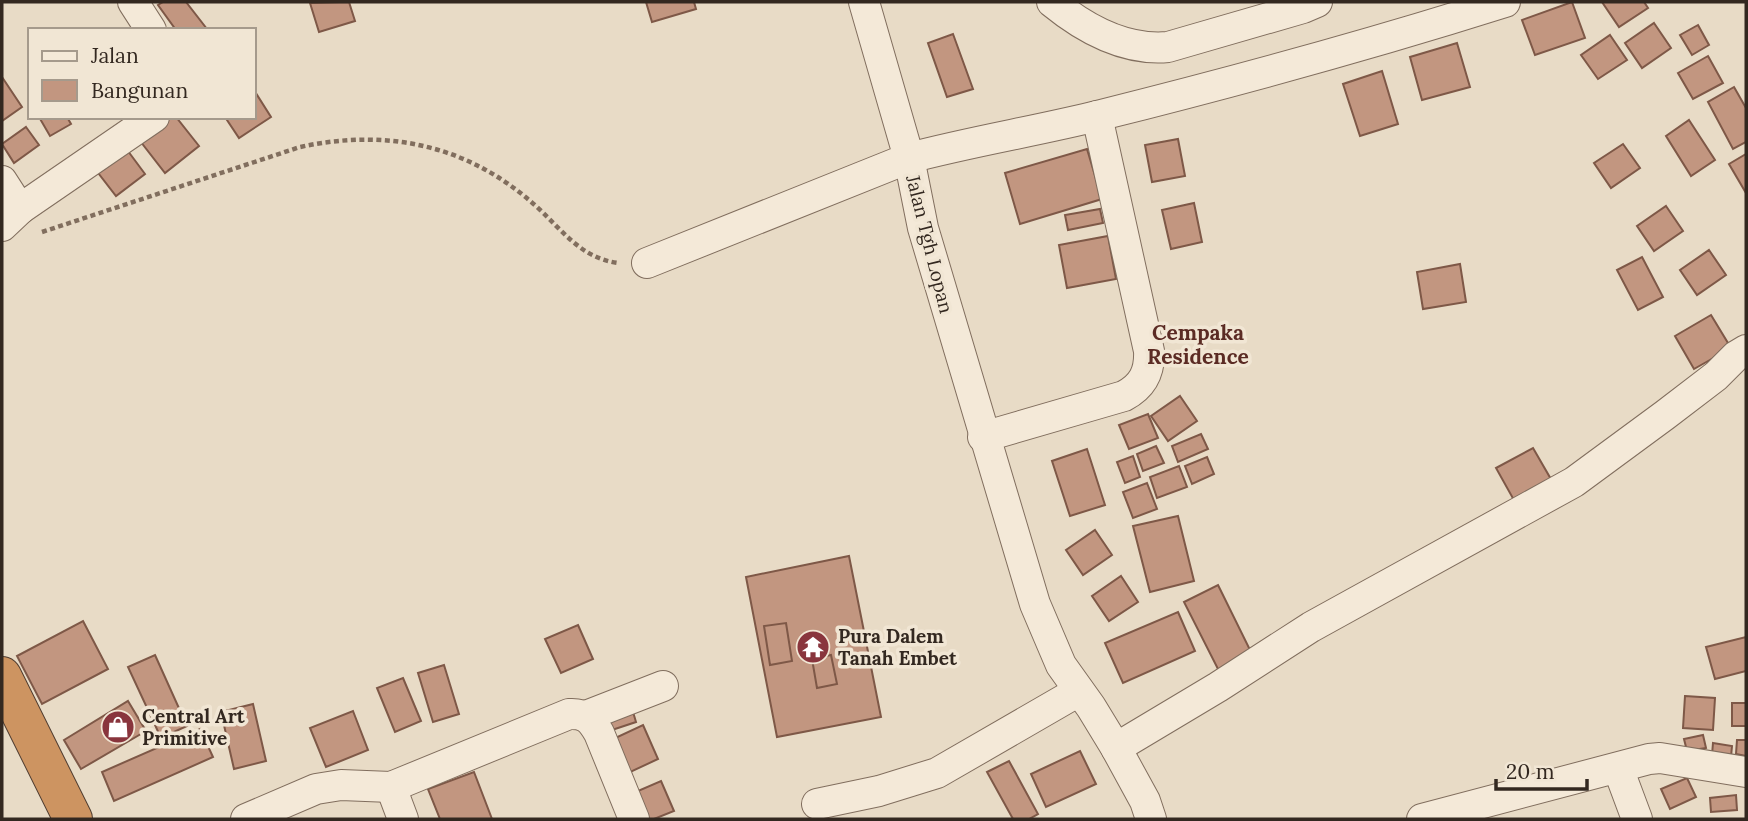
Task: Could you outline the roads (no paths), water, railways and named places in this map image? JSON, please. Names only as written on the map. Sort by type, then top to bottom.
[{"type":"highway","points":[[2,676],[73,819]]},
{"type":"street","points":[[133,2],[150,28]]},
{"type":"street","points":[[647,263],[909,158],[864,2]]},
{"type":"street","points":[[1052,2],[1078,22],[1118,42],[1147,49],[1168,47],[1317,2]]},
{"type":"street","name":"Jalan Tgh Lopan","points":[[1151,819],[1145,801],[1116,748],[1061,665],[1035,604],[923,228],[909,158],[970,142],[1097,116],[1378,42],[1505,2]]},
{"type":"street","points":[[983,436],[1124,396],[1135,390],[1143,381],[1150,363],[1097,116]]},
{"type":"street","points":[[2,181],[11,218],[151,119]]},
{"type":"street","points":[[1116,748],[1311,627],[1574,482],[1716,376],[1746,350]]},
{"type":"street","points":[[246,819],[316,789],[341,785],[391,787],[569,714],[586,716],[663,686]]},
{"type":"street","points":[[817,804],[879,791],[937,772],[1079,691]]},
{"type":"street","points":[[586,716],[598,733],[634,819]]},
{"type":"street","points":[[1422,819],[1649,759],[1660,758],[1746,772]]},
{"type":"street","points":[[1618,768],[1637,819]]},
{"type":"street","points":[[391,787],[403,819]]},
{"type":"place","name":"Pura Dalem Tanah Embet","points":[[813,647]]},
{"type":"place","name":"Central Art Primitive","points":[[118,727]]},
{"type":"district","name":"Cempaka Residence","points":[[1198,345]]}]
